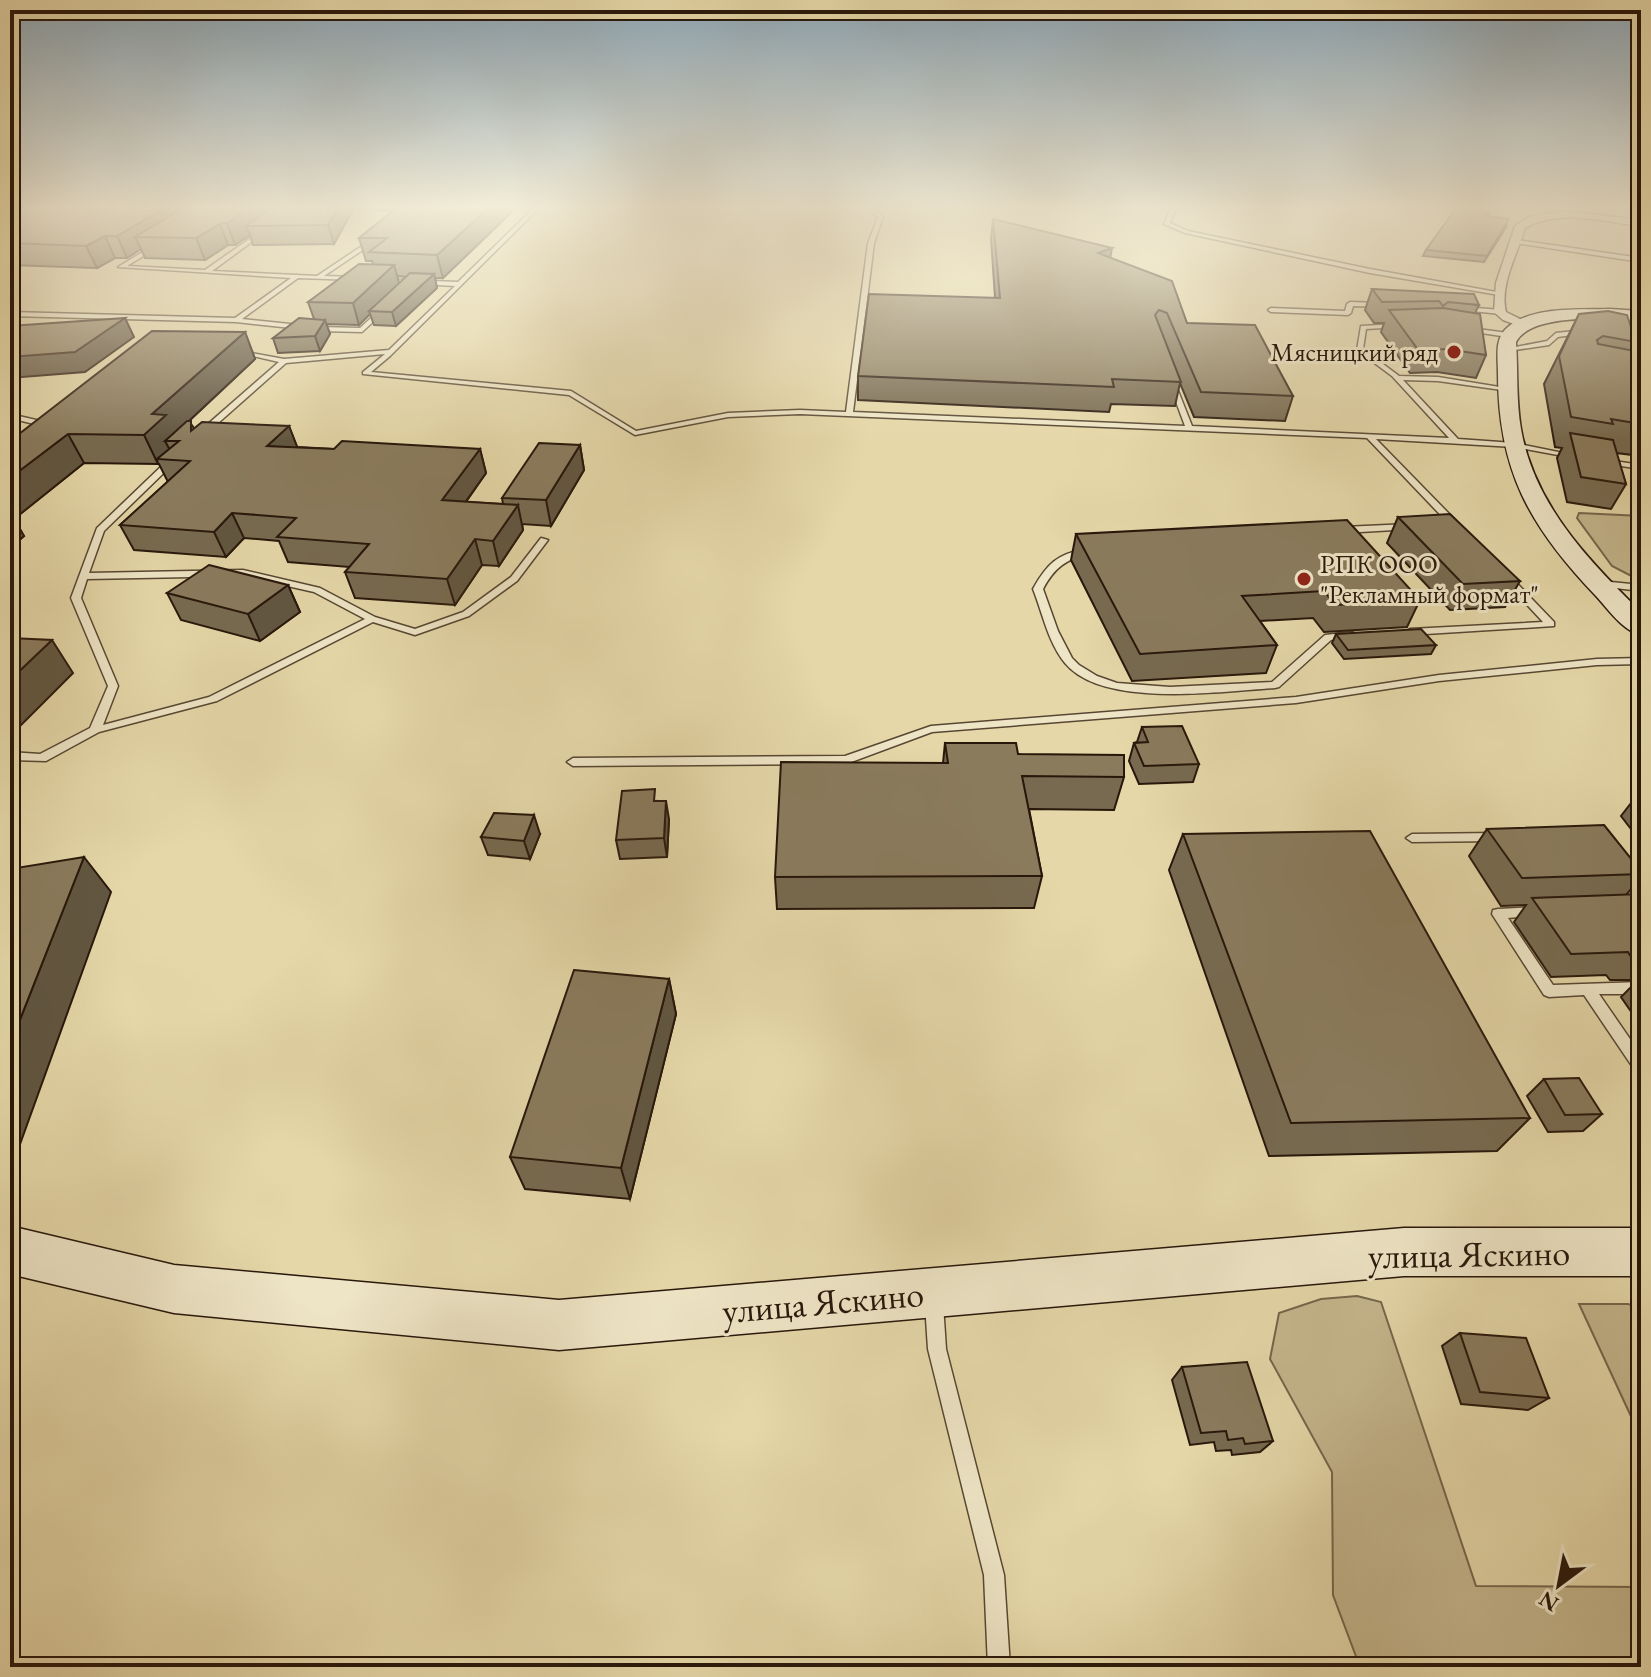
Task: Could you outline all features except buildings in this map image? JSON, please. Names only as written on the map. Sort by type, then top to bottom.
[{"type":"street","points":[[1502,284],[1499,293],[1501,312],[1513,336],[1509,389],[1514,445],[1529,487],[1551,526],[1579,565],[1641,627]]},
{"type":"street","points":[[1513,336],[1641,316]]},
{"type":"street","name":"улица Яскино","points":[[10,1250],[174,1289],[559,1325],[1404,1252],[1641,1252]]},
{"type":"lane","points":[[236,320],[286,284]]},
{"type":"lane","points":[[401,291],[408,284]]},
{"type":"lane","points":[[459,284],[391,352],[365,373],[571,393],[635,433],[728,415],[800,412],[1369,436],[1514,445],[1583,457]]},
{"type":"lane","points":[[849,414],[866,284]]},
{"type":"lane","points":[[1448,284],[1499,293]]},
{"type":"lane","points":[[10,314],[236,320],[319,329],[362,330],[391,301]]},
{"type":"lane","points":[[1271,310],[1348,313],[1350,304],[1398,306]]},
{"type":"lane","points":[[1462,309],[1501,312]]},
{"type":"lane","points":[[1460,328],[1549,343],[1556,335],[1604,324]]},
{"type":"lane","points":[[1402,326],[1363,327],[1360,350],[1396,378],[1456,441]]},
{"type":"lane","points":[[226,351],[241,350],[284,361],[391,352]]},
{"type":"lane","points":[[196,438],[284,361]]},
{"type":"lane","points":[[1170,376],[1189,428]]},
{"type":"lane","points":[[1396,378],[1438,379],[1509,389]]},
{"type":"lane","points":[[10,416],[42,424]]},
{"type":"lane","points":[[32,431],[55,416]]},
{"type":"lane","points":[[1369,436],[1466,536]]},
{"type":"lane","points":[[95,730],[113,686],[76,598],[100,530],[185,447]]},
{"type":"lane","points":[[1597,460],[1641,467]]},
{"type":"lane","points":[[1440,526],[1455,525]]},
{"type":"lane","points":[[1332,531],[1424,526]]},
{"type":"lane","points":[[84,576],[243,573],[317,590],[372,619],[415,632],[466,614],[514,579],[544,540]]},
{"type":"lane","points":[[1103,550],[1071,553],[1051,565],[1038,589],[1061,648],[1075,667],[1100,682],[1128,691],[1275,685],[1328,637],[1360,635]]},
{"type":"lane","points":[[1392,633],[1551,624],[1498,569]]},
{"type":"lane","points":[[1597,584],[1641,588]]},
{"type":"lane","points":[[10,756],[42,758],[95,730],[213,699],[372,619]]},
{"type":"lane","points":[[573,762],[846,760],[931,729],[1296,700],[1454,676],[1597,662],[1641,661]]},
{"type":"lane","points":[[1412,838],[1505,837]]},
{"type":"lane","points":[[1615,858],[1641,891]]},
{"type":"lane","points":[[1546,912],[1498,914],[1549,991],[1641,988]]},
{"type":"lane","points":[[1588,989],[1641,1067]]},
{"type":"lane","points":[[934,1293],[937,1349],[994,1575],[999,1667]]},
{"type":"shaded area","points":[[1579,513],[1641,516],[1641,581],[1612,566],[1577,518]]},
{"type":"shaded area","points":[[1357,1296],[1381,1302],[1476,1586],[1641,1587],[1641,1667],[1360,1667],[1333,1595],[1332,1472],[1270,1359],[1279,1313],[1321,1299]]},
{"type":"shaded area","points":[[1579,1304],[1628,1304],[1641,1308],[1641,1438]]},
{"type":"place","name":"Мясницкий ряд","points":[[1454,352]]},
{"type":"place","name":"РПК ООО \"Рекламный формат\"","points":[[1304,579]]}]
